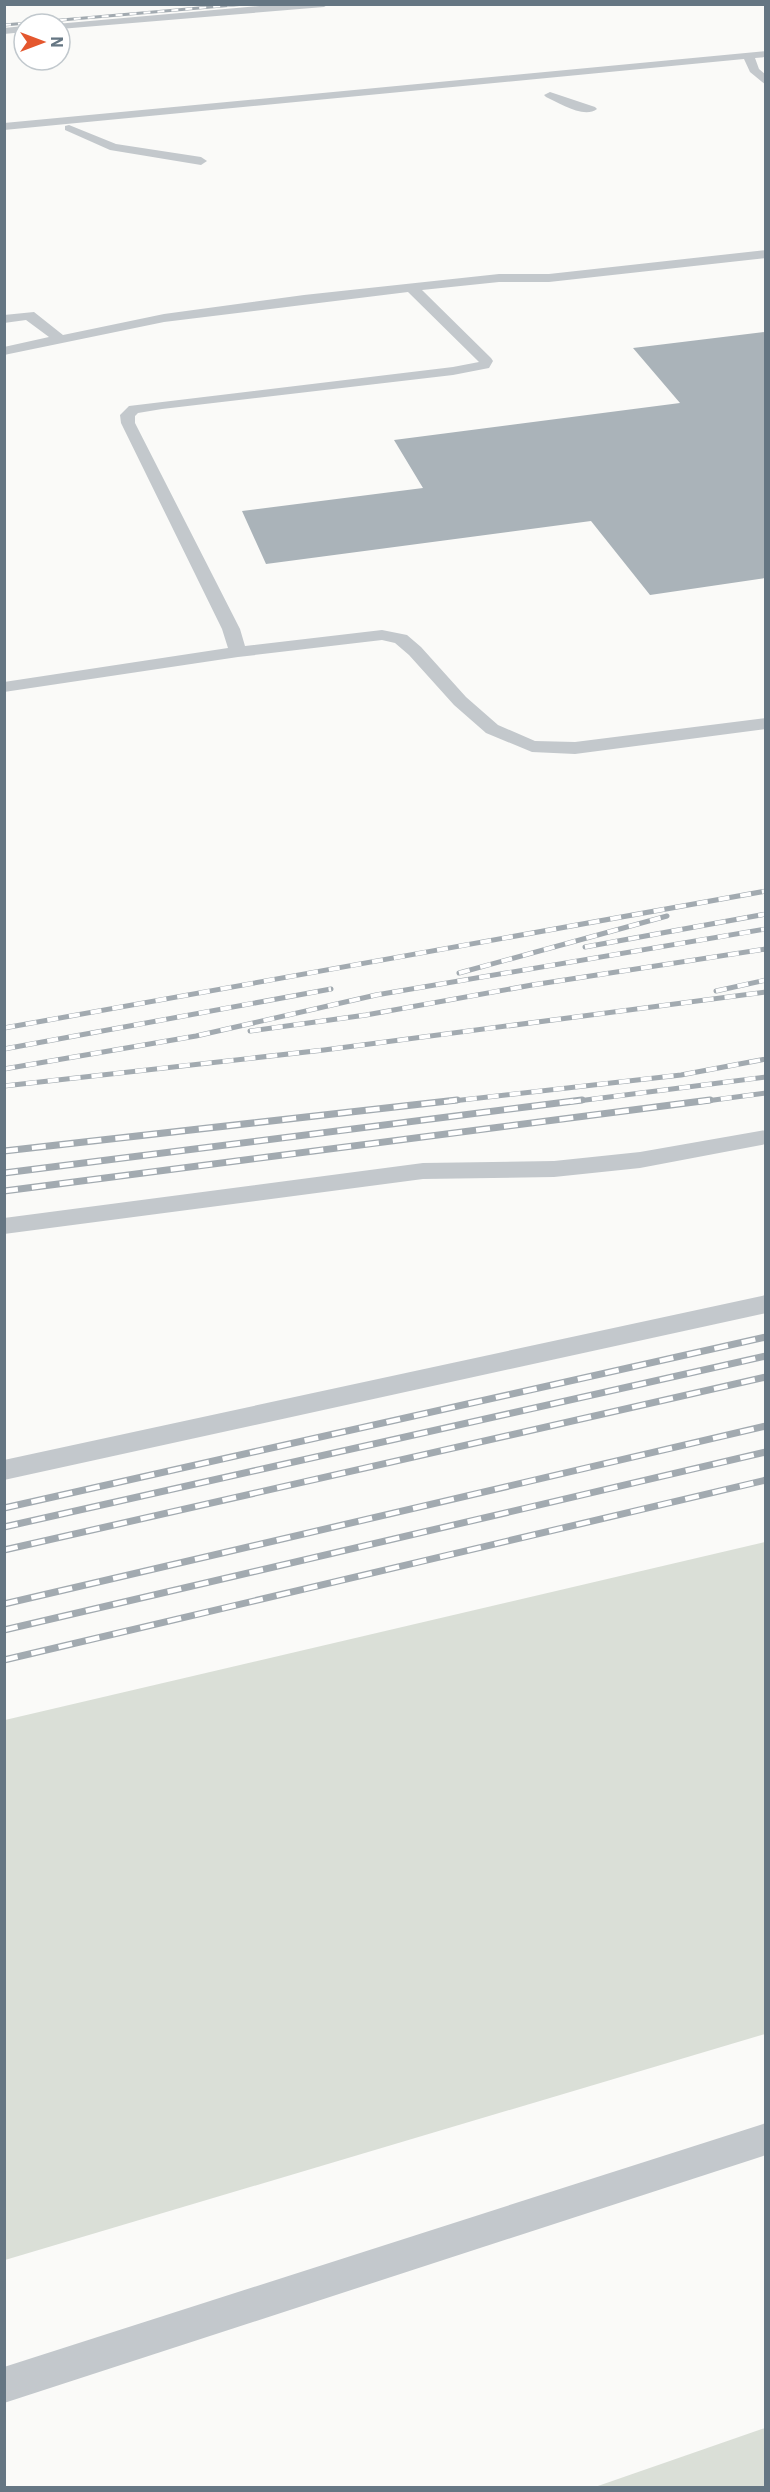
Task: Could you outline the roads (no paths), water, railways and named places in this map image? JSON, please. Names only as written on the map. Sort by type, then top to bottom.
[{"type":"lane","points":[[72,25],[324,4]]},
{"type":"lane","points":[[4,127],[765,54]]},
{"type":"lane","points":[[748,55],[754,70],[765,82]]},
{"type":"lane","points":[[4,139],[69,128],[370,96],[392,90]]},
{"type":"lane","points":[[550,94],[582,108],[591,109]]},
{"type":"lane","points":[[69,128],[114,147],[201,161]]},
{"type":"lane","points":[[499,279],[550,267],[765,243]]},
{"type":"lane","points":[[4,351],[164,318],[304,299],[499,279],[549,278],[765,254]]},
{"type":"lane","points":[[238,652],[231,629],[128,423],[127,415],[134,410],[162,405],[453,371],[484,365],[486,361],[412,288]]},
{"type":"lane","points":[[4,305],[29,315],[61,340]]},
{"type":"lane","points":[[4,319],[29,315]]},
{"type":"lane","points":[[4,687],[238,652],[382,635],[401,639],[415,651],[460,701],[492,729],[532,746],[575,747],[765,723]]},
{"type":"lane","points":[[4,1226],[423,1172],[554,1169],[640,1160],[765,1137]]},
{"type":"lane","points":[[4,1470],[765,1304]]},
{"type":"lane","points":[[4,2385],[765,2139]]},
{"type":"railway","points":[[4,25],[245,4]]},
{"type":"railway","points":[[4,1028],[766,891]]},
{"type":"railway","points":[[585,947],[766,914]]},
{"type":"railway","points":[[459,973],[667,916]]},
{"type":"railway","points":[[4,1069],[196,1036],[376,995],[766,929]]},
{"type":"railway","points":[[250,1031],[366,1015],[532,985],[766,949]]},
{"type":"railway","points":[[716,991],[766,980]]},
{"type":"railway","points":[[4,1049],[331,989]]},
{"type":"railway","points":[[4,1086],[324,1050],[766,992]]},
{"type":"railway","points":[[444,1102],[681,1075],[766,1059]]},
{"type":"railway","points":[[570,1102],[766,1077]]},
{"type":"railway","points":[[699,1102],[766,1093]]},
{"type":"railway","points":[[4,1151],[457,1100]]},
{"type":"railway","points":[[4,1173],[582,1100]]},
{"type":"railway","points":[[4,1191],[710,1100]]},
{"type":"railway","points":[[4,1508],[766,1337]]},
{"type":"railway","points":[[4,1527],[766,1356]]},
{"type":"railway","points":[[4,1550],[766,1377]]},
{"type":"railway","points":[[4,1604],[766,1426]]},
{"type":"railway","points":[[4,1630],[766,1452]]},
{"type":"railway","points":[[4,1660],[766,1480]]}]
